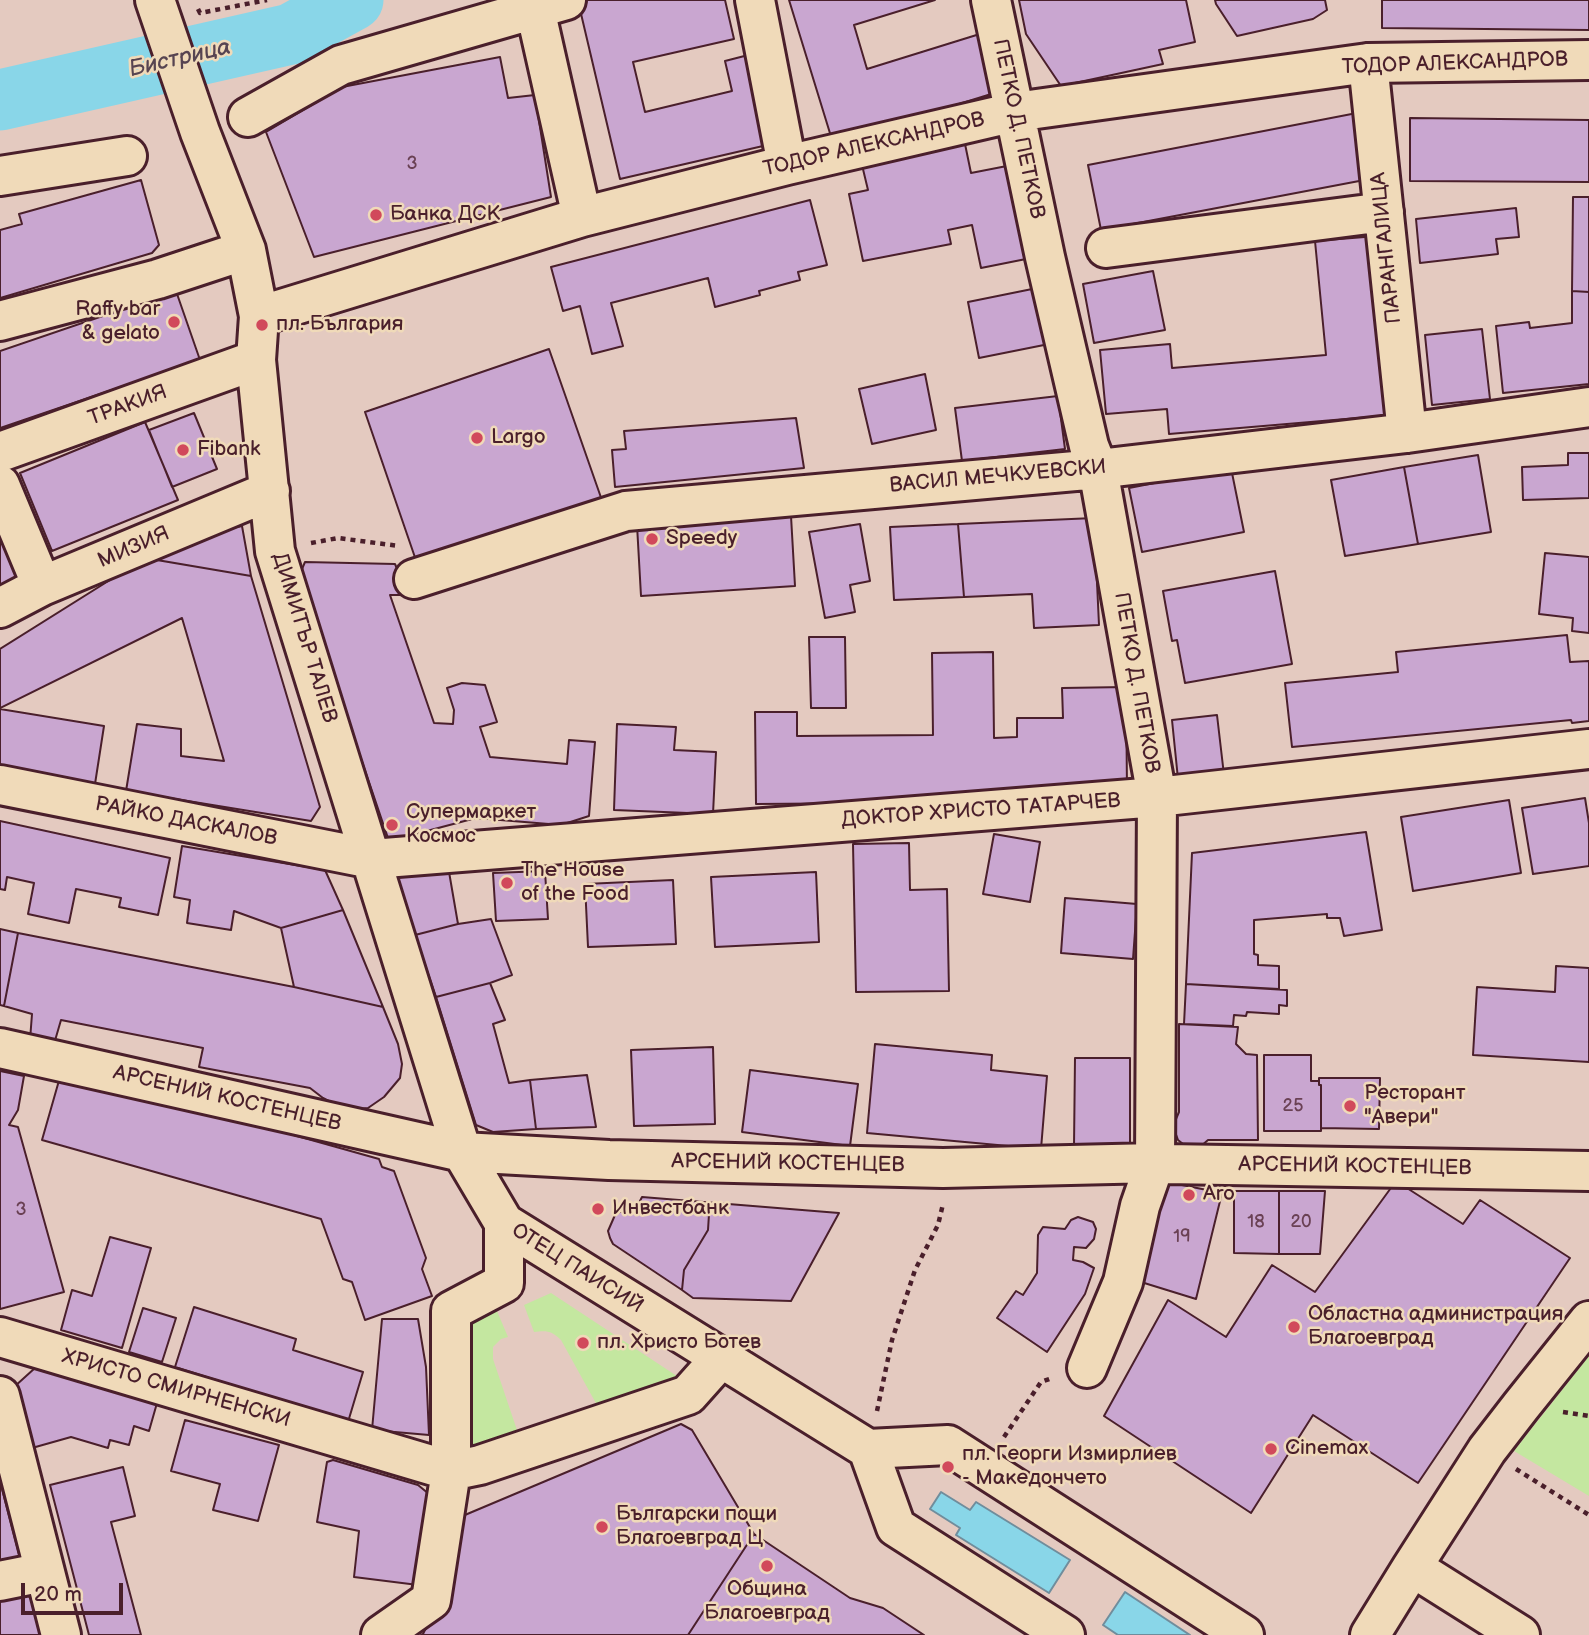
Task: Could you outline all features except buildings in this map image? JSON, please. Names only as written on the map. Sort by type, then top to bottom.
[{"type":"street","name":"ДИМИТЪР ТАЛЕВ","points":[[155,0],[205,144],[246,250],[259,316],[256,360],[275,551],[463,1152]]},
{"type":"street","points":[[755,0],[787,165]]},
{"type":"street","name":"ПЕТКО Д. ПЕТКОВ","points":[[991,0],[1043,246],[1089,446],[1098,469],[1157,797],[1155,1163],[1140,1206],[1123,1282],[1087,1368]]},
{"type":"street","points":[[248,117],[341,65],[461,31],[544,3],[582,217]]},
{"type":"street","name":"ТОДОР АЛЕКСАНДРОВ","points":[[259,316],[582,217],[787,165],[1014,112],[1368,62],[1589,60]]},
{"type":"street","name":"ПАРАНГАЛИЦА","points":[[1368,62],[1407,433]]},
{"type":"street","points":[[0,176],[127,156]]},
{"type":"street","points":[[1106,248],[1384,212]]},
{"type":"street","points":[[0,321],[158,279],[246,250]]},
{"type":"street","name":"ТРАКИЯ","points":[[0,452],[256,360]]},
{"type":"street","name":"ВАСИЛ МЕЧКУЕВСКИ","points":[[414,579],[626,511],[1098,469],[1407,433],[1589,407]]},
{"type":"street","points":[[0,485],[42,586]]},
{"type":"street","name":"МИЗИЯ","points":[[0,608],[42,586],[270,491]]},
{"type":"street","name":"ДОКТОР ХРИСТО ТАТАРЧЕВ","points":[[372,859],[1157,797],[1589,750]]},
{"type":"street","name":"РАЙКО ДАСКАЛОВ","points":[[0,785],[372,859]]},
{"type":"street","name":"АРСЕНИЙ КОСТЕНЦЕВ","points":[[15,1051],[463,1152],[609,1160],[943,1168],[1155,1163],[1588,1170]]},
{"type":"street","name":"ОТЕЦ ПАИСИЙ","points":[[463,1152],[504,1223],[868,1450]]},
{"type":"street","points":[[381,1635],[431,1600],[451,1471],[451,1311],[504,1283],[504,1223]]},
{"type":"street","points":[[1370,1635],[1487,1450],[1589,1321]]},
{"type":"street","name":"ХРИСТО СМИРНЕНСКИ","points":[[0,1337],[451,1471]]},
{"type":"street","points":[[451,1471],[480,1465],[688,1395],[720,1357]]},
{"type":"street","points":[[0,1396],[61,1635]]},
{"type":"street","points":[[1065,1635],[896,1527],[868,1450],[948,1445],[1244,1635]]},
{"type":"street","points":[[1412,1567],[1520,1635]]},
{"type":"street","points":[[0,1581],[44,1572]]},
{"type":"path","points":[[200,13],[267,0]]},
{"type":"path","points":[[275,551],[338,538],[399,546],[414,579]]},
{"type":"path","points":[[868,1450],[892,1340],[915,1270],[938,1225],[945,1196],[943,1168]]},
{"type":"path","points":[[1026,1403],[1041,1382]]},
{"type":"path","points":[[1487,1450],[1589,1515]]},
{"type":"green space","points":[[551,1293],[689,1384],[603,1416],[561,1340],[549,1332],[534,1332],[524,1305]]},
{"type":"green space","points":[[494,1304],[508,1337],[501,1339],[493,1347],[493,1359],[521,1442],[467,1460],[464,1320]]},
{"type":"green space","points":[[1589,1356],[1589,1496],[1514,1451]]},
{"type":"water","points":[[941,1492],[970,1510],[976,1502],[1070,1560],[1049,1593],[956,1535],[960,1528],[930,1509]]},
{"type":"water","points":[[1125,1592],[1190,1635],[1118,1635],[1103,1625]]},
{"type":"waterway","name":"Бистрица","points":[[0,100],[291,34],[353,0]]},
{"type":"place","name":"Банка ДСК","points":[[376,215]]},
{"type":"place","name":"Raffy bar & gelato","points":[[174,322]]},
{"type":"place","name":"пл. България","points":[[262,325]]},
{"type":"place","name":"Largo","points":[[477,438]]},
{"type":"place","name":"Fibank","points":[[183,450]]},
{"type":"place","name":"Speedy","points":[[652,539]]},
{"type":"place","name":"Супермаркет Космос","points":[[392,825]]},
{"type":"place","name":"The House of the Food","points":[[507,883]]},
{"type":"place","name":"Ресторант \"Авери\"","points":[[1350,1106]]},
{"type":"place","name":"Aro","points":[[1189,1195]]},
{"type":"place","name":"Инвестбанк","points":[[598,1209]]},
{"type":"place","name":"Областна администрация Благоевград","points":[[1294,1327]]},
{"type":"place","name":"пл. Христо Ботев","points":[[583,1343]]},
{"type":"place","name":"Cinemax","points":[[1271,1449]]},
{"type":"place","name":"пл. Георги Измирлиев - Македончето","points":[[948,1467]]},
{"type":"place","name":"Български пощи Благоевград Ц","points":[[602,1527]]},
{"type":"place","name":"Община Благоевград","points":[[767,1566]]}]
